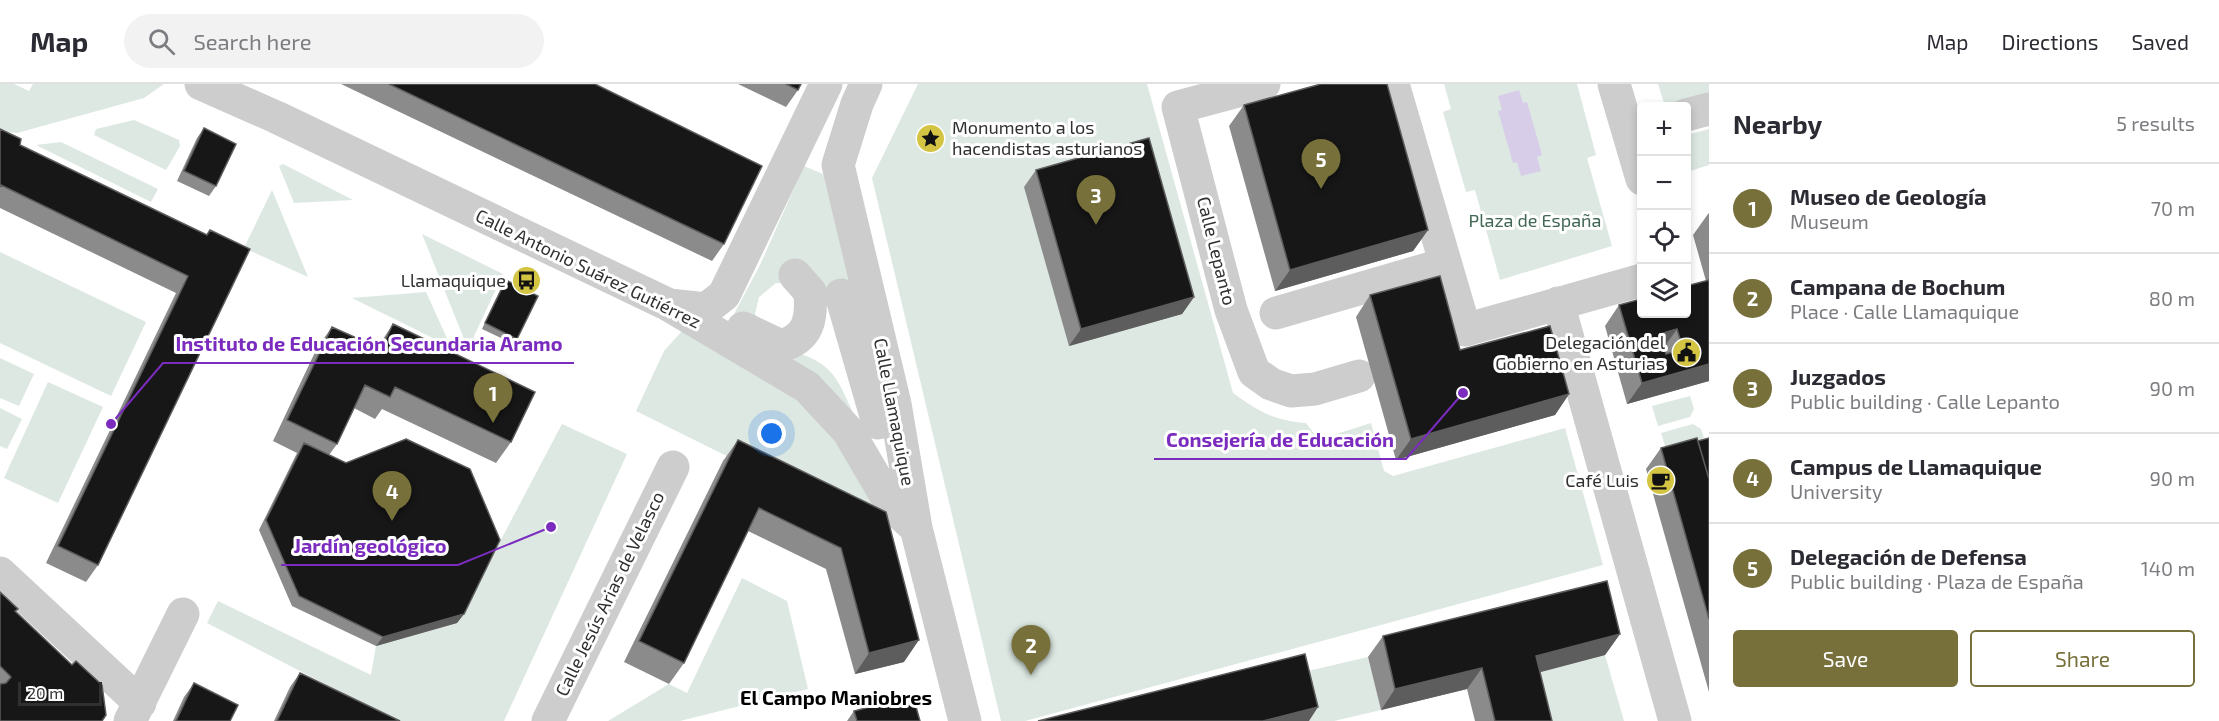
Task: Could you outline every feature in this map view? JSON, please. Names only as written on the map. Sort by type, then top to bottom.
[{"type":"street","name":"Calle Antonio Suárez Gutiérrez","points":[[201,84],[379,166],[667,304],[807,387],[848,431],[892,506],[916,528]]},
{"type":"street","points":[[716,302],[826,84]]},
{"type":"street","name":"Calle Lepanto","points":[[1264,84],[1174,95],[1184,125],[1231,310],[1254,372],[1271,384],[1291,391],[1315,389],[1359,376]]},
{"type":"street","points":[[1393,84],[1465,330],[1637,281]]},
{"type":"street","points":[[1614,84],[1634,129],[1638,156]]},
{"type":"street","points":[[838,165],[862,94]]},
{"type":"street","points":[[1691,114],[1709,109]]},
{"type":"street","name":"Calle Llamaquique","points":[[812,115],[838,165],[895,404],[916,528],[965,721]]},
{"type":"street","points":[[1276,313],[1445,264]]},
{"type":"street","points":[[667,304],[716,302],[767,341],[780,346],[792,343],[801,336],[809,323],[815,290],[828,331],[886,453],[894,481],[916,528]]},
{"type":"street","points":[[1558,303],[1675,721]]},
{"type":"street","name":"Calle Jesús Arias de Velasco","points":[[548,721],[673,467]]},
{"type":"street","points":[[0,573],[135,712],[183,614]]},
{"type":"green space","points":[[0,84],[14,84],[29,91],[33,84],[164,84],[144,98],[17,133],[0,129]]},
{"type":"green space","points":[[918,84],[1147,84],[1233,393],[1267,414],[1306,423],[1315,435],[1330,436],[1371,423],[1384,471],[1393,476],[1565,428],[1603,565],[1025,721],[1001,721],[872,178]]},
{"type":"green space","name":"Plaza de España","points":[[1444,84],[1577,84],[1596,155],[1587,158],[1612,246],[1500,280],[1475,190],[1466,192],[1443,112],[1451,109]]},
{"type":"green space","points":[[1658,84],[1709,84],[1709,96],[1687,102],[1664,102]]},
{"type":"green space","points":[[134,120],[179,140],[180,146],[166,170],[94,135],[96,129]]},
{"type":"green space","points":[[1709,129],[1709,165],[1691,171],[1691,156],[1691,134]]},
{"type":"green space","points":[[61,142],[158,189],[151,202],[36,145]]},
{"type":"green space","points":[[283,164],[353,200],[294,203],[279,166]]},
{"type":"green space","points":[[804,166],[823,174],[853,286],[825,293],[791,284],[776,283],[759,297],[755,314],[765,330],[734,314],[760,265]]},
{"type":"green space","points":[[272,190],[308,277],[244,248]]},
{"type":"green space","points":[[422,234],[503,274],[468,349]]},
{"type":"green space","points":[[0,252],[146,322],[111,396],[0,343]]},
{"type":"green space","points":[[426,292],[451,347],[352,298]]},
{"type":"green space","points":[[693,319],[807,387],[892,506],[854,519],[636,411],[664,351]]},
{"type":"green space","points":[[795,352],[809,357],[829,370],[841,387],[858,423],[785,362]]},
{"type":"green space","points":[[0,358],[34,374],[19,406],[0,398]]},
{"type":"green space","points":[[48,382],[103,407],[58,503],[4,478]]},
{"type":"green space","points":[[1690,396],[1694,409],[1690,417],[1658,426],[1652,406]]},
{"type":"green space","points":[[0,408],[22,419],[7,449],[0,446]]},
{"type":"green space","points":[[562,424],[627,454],[504,721],[397,721],[207,623],[218,601],[371,675],[376,646],[457,623]]},
{"type":"green space","points":[[1693,424],[1701,429],[1704,438],[1666,449],[1661,433]]},
{"type":"green space","points":[[742,578],[787,601],[808,689],[680,721],[608,721],[669,684],[687,693]]},
{"type":"green space","points":[[1605,655],[1624,721],[1532,721],[1522,677]]},
{"type":"green space","points":[[1368,657],[1381,710],[1334,721],[1301,721],[1291,675]]},
{"type":"shaded area","points":[[1519,90],[1523,103],[1527,102],[1542,155],[1537,157],[1541,171],[1521,176],[1517,162],[1513,163],[1498,111],[1502,110],[1498,96]]},
{"type":"building","points":[[389,84],[595,84],[762,166],[724,244]]},
{"type":"building","points":[[786,84],[801,84],[798,90]]},
{"type":"building","points":[[1321,84],[1387,84],[1428,230],[1290,270],[1244,105]]},
{"type":"building","points":[[204,128],[236,144],[216,186],[184,171]]},
{"type":"building","points":[[0,129],[21,139],[20,145],[207,235],[210,230],[250,249],[98,565],[58,546],[188,276],[1,185],[0,187]]},
{"type":"building","points":[[1149,138],[1194,297],[1081,329],[1036,170]]},
{"type":"building","points":[[1440,276],[1460,350],[1550,326],[1569,394],[1411,439],[1370,295]]},
{"type":"building","points":[[506,280],[538,296],[517,339],[485,323]]},
{"type":"building","points":[[1709,280],[1709,364],[1642,383],[1619,305],[1637,300],[1637,318],[1691,318],[1691,285]],"holes":[[[1677,329],[1683,349],[1666,354],[1660,334]]]},
{"type":"building","points":[[393,324],[535,392],[511,442],[395,387],[390,397],[365,385],[337,444],[287,420],[332,327],[381,349]]},
{"type":"building","points":[[1697,438],[1709,479],[1709,619],[1661,448]]},
{"type":"building","points":[[1709,438],[1709,479],[1698,441]]},
{"type":"building","points":[[406,439],[470,469],[500,540],[464,614],[383,637],[299,596],[266,520],[304,443],[346,463]]},
{"type":"building","points":[[738,440],[886,512],[919,640],[869,653],[841,548],[759,508],[684,663],[639,641]]},
{"type":"building","points":[[1607,581],[1620,634],[1536,656],[1552,721],[1495,721],[1482,668],[1395,689],[1383,636]]},
{"type":"building","points":[[0,592],[18,609],[15,611],[72,665],[76,661],[102,685],[106,715],[102,721],[0,721],[0,684],[6,683],[11,677],[0,666]]},
{"type":"building","points":[[1305,654],[1318,707],[1263,721],[1038,721]]},
{"type":"building","points":[[300,673],[400,721],[277,721]]},
{"type":"building","points":[[194,683],[238,705],[230,721],[176,721]]},
{"type":"building","points":[[913,696],[920,721],[857,721],[854,711]]},
{"type":"place","name":"Monumento a los hacendistas asturianos","points":[[931,138]]},
{"type":"place","name":"Delegación de Defensa","points":[[1321,189]]},
{"type":"place","name":"Juzgados","points":[[1096,225]]},
{"type":"place","name":"Llamaquique","points":[[527,281]]},
{"type":"place","name":"Delegación del Gobierno en Asturias","points":[[1686,353]]},
{"type":"place","name":"Consejería de Educación","points":[[1463,393]]},
{"type":"place","name":"Museo de Geología","points":[[493,423]]},
{"type":"place","name":"Instituto de Educación Secundaria Aramo","points":[[111,424]]},
{"type":"place","name":"Café Luis","points":[[1660,481]]},
{"type":"place","name":"Campus de Llamaquique","points":[[392,521]]},
{"type":"place","name":"Jardín geológico","points":[[551,527]]},
{"type":"place","name":"Campana de Bochum","points":[[1031,675]]},
{"type":"district","name":"El Campo Maniobres","points":[[836,698]]}]
